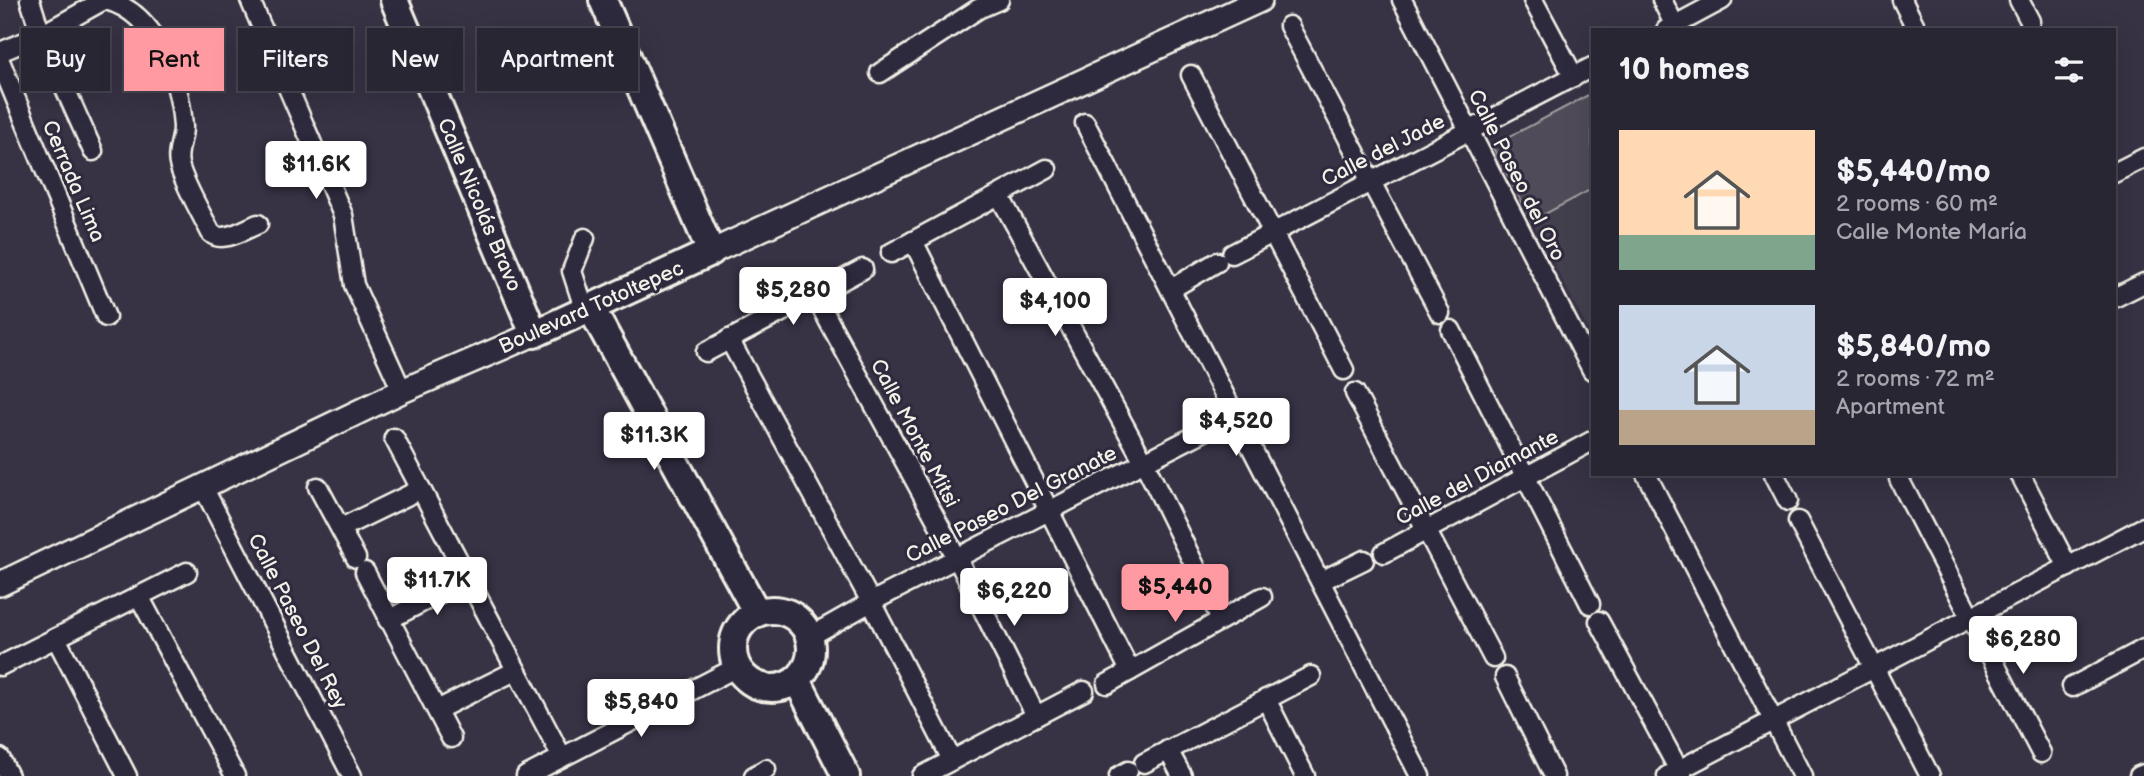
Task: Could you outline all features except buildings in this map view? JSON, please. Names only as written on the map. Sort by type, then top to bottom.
[{"type":"main road","name":"Calle Nicolás Bravo","points":[[394,0],[534,334]]},
{"type":"main road","points":[[603,0],[711,252]]},
{"type":"main road","name":"Boulevard Totoltepec","points":[[534,334],[711,252]]},
{"type":"main road","points":[[588,310],[757,613]]},
{"type":"main road","points":[[783,611],[803,625],[809,637],[810,660],[805,671],[787,686],[764,688],[744,677],[733,655],[738,629],[757,613],[783,611]]},
{"type":"main road","points":[[797,680],[846,776]]},
{"type":"street","points":[[30,0],[39,28]]},
{"type":"street","points":[[54,28],[105,0],[120,4],[138,16],[154,36],[169,64],[183,124],[179,165],[211,233],[222,238],[258,224]]},
{"type":"street","points":[[250,0],[343,215],[354,285],[402,391]]},
{"type":"street","points":[[880,73],[978,9],[999,0]]},
{"type":"street","name":"Boulevard Totoltepec","points":[[711,252],[1260,0]]},
{"type":"street","name":"Calle Paseo del Oro","points":[[1402,0],[1591,368]]},
{"type":"street","points":[[1533,0],[1574,77]]},
{"type":"street","points":[[1662,0],[1673,28],[1722,0]]},
{"type":"street","points":[[1902,0],[1916,28]]},
{"type":"street","points":[[2019,0],[2030,21]]},
{"type":"street","points":[[1289,26],[1440,313]]},
{"type":"street","points":[[0,52],[21,43]]},
{"type":"street","name":"Cerrada Lima","points":[[0,61],[106,317]]},
{"type":"street","name":"Calle del Jade","points":[[1171,289],[1274,232],[1591,68]]},
{"type":"street","points":[[1191,75],[1344,370]]},
{"type":"street","points":[[66,91],[93,151]]},
{"type":"street","points":[[1085,122],[1420,776]]},
{"type":"street","points":[[2116,172],[2144,158]]},
{"type":"street","points":[[891,253],[1047,169]]},
{"type":"street","points":[[999,195],[1144,461],[1221,620]]},
{"type":"street","points":[[585,238],[572,271],[588,310]]},
{"type":"street","points":[[913,241],[1130,671]]},
{"type":"street","points":[[706,352],[863,269]]},
{"type":"street","points":[[2116,297],[2144,283]]},
{"type":"street","name":"Calle Monte Mitsi","points":[[814,294],[957,558],[1036,716]]},
{"type":"street","points":[[1451,330],[1590,604]]},
{"type":"street","name":"Boulevard Totoltepec","points":[[0,584],[402,391],[534,334]]},
{"type":"street","points":[[729,339],[871,602],[952,760]]},
{"type":"street","points":[[1355,393],[1493,658]]},
{"type":"street","name":"Calle Paseo Del Granate","points":[[809,637],[871,602],[1236,415]]},
{"type":"street","points":[[394,438],[562,757]]},
{"type":"street","name":"Calle del Diamante","points":[[1384,553],[1591,442]]},
{"type":"street","points":[[1647,476],[1802,776]]},
{"type":"street","points":[[1775,476],[1788,501]]},
{"type":"street","points":[[2021,476],[2067,567]]},
{"type":"street","points":[[1899,479],[2041,753]]},
{"type":"street","name":"Calle Paseo Del Rey","points":[[203,487],[352,776]]},
{"type":"street","points":[[318,487],[451,738]]},
{"type":"street","points":[[341,528],[421,489]]},
{"type":"street","points":[[1798,521],[1930,776]]},
{"type":"street","points":[[1599,621],[1676,774],[1773,720],[2144,527]]},
{"type":"street","points":[[1321,581],[1364,560]]},
{"type":"street","points":[[0,666],[187,572]]},
{"type":"street","points":[[388,620],[467,579]]},
{"type":"street","points":[[139,596],[235,776]]},
{"type":"street","points":[[1107,684],[1262,597]]},
{"type":"street","points":[[56,638],[127,776]]},
{"type":"street","points":[[2072,687],[2144,649]]},
{"type":"street","points":[[526,776],[737,667]]},
{"type":"street","points":[[437,710],[515,671]]},
{"type":"street","points":[[1131,770],[1311,676]]},
{"type":"street","points":[[1505,677],[1554,776]]},
{"type":"street","points":[[922,776],[1084,691]]},
{"type":"street","points":[[1266,699],[1305,776]]},
{"type":"street","points":[[1168,750],[1182,776]]},
{"type":"street","points":[[0,758],[9,776]]},
{"type":"shaded area","points":[[1591,94],[1591,190],[1532,221],[1492,146]]},
{"type":"shaded area","points":[[1591,190],[1591,336],[1532,221]]}]
